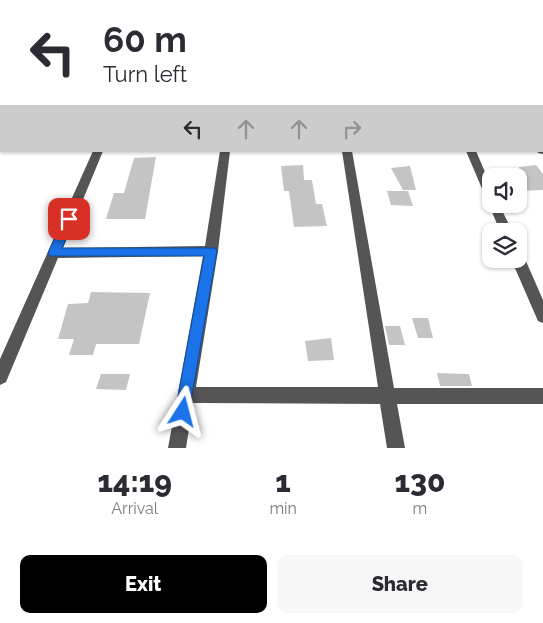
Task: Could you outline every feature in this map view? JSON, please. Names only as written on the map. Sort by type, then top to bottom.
[{"type":"street","points":[[0,377],[98,152]]},
{"type":"street","points":[[177,448],[211,251],[225,152]]},
{"type":"street","points":[[347,152],[396,448]]},
{"type":"street","points":[[470,152],[482,178]]},
{"type":"street","points":[[54,253],[211,251]]},
{"type":"street","points":[[522,268],[543,317]]},
{"type":"street","points":[[185,395],[543,396]]},
{"type":"building","points":[[156,157],[145,219],[106,219],[114,193],[124,193],[134,158]]},
{"type":"building","points":[[303,165],[304,180],[312,180],[316,204],[322,204],[327,226],[294,227],[289,191],[284,191],[281,166]]},
{"type":"building","points":[[536,165],[543,174],[543,190],[527,191],[527,168],[519,167]]},
{"type":"building","points":[[410,166],[416,190],[403,190],[391,168]]},
{"type":"building","points":[[387,191],[408,191],[413,206],[391,205]]},
{"type":"building","points":[[91,292],[150,293],[139,344],[96,344],[93,355],[69,355],[74,339],[58,339],[68,304],[88,303]]},
{"type":"building","points":[[412,318],[428,318],[433,338],[418,338]]},
{"type":"building","points":[[385,326],[400,326],[405,345],[389,345]]},
{"type":"building","points":[[331,338],[334,360],[308,361],[305,341]]},
{"type":"building","points":[[437,373],[469,374],[472,386],[440,386]]},
{"type":"building","points":[[101,374],[130,374],[126,390],[96,389]]},
{"type":"route","points":[[69,219],[54,253],[211,251],[183,412]]}]
